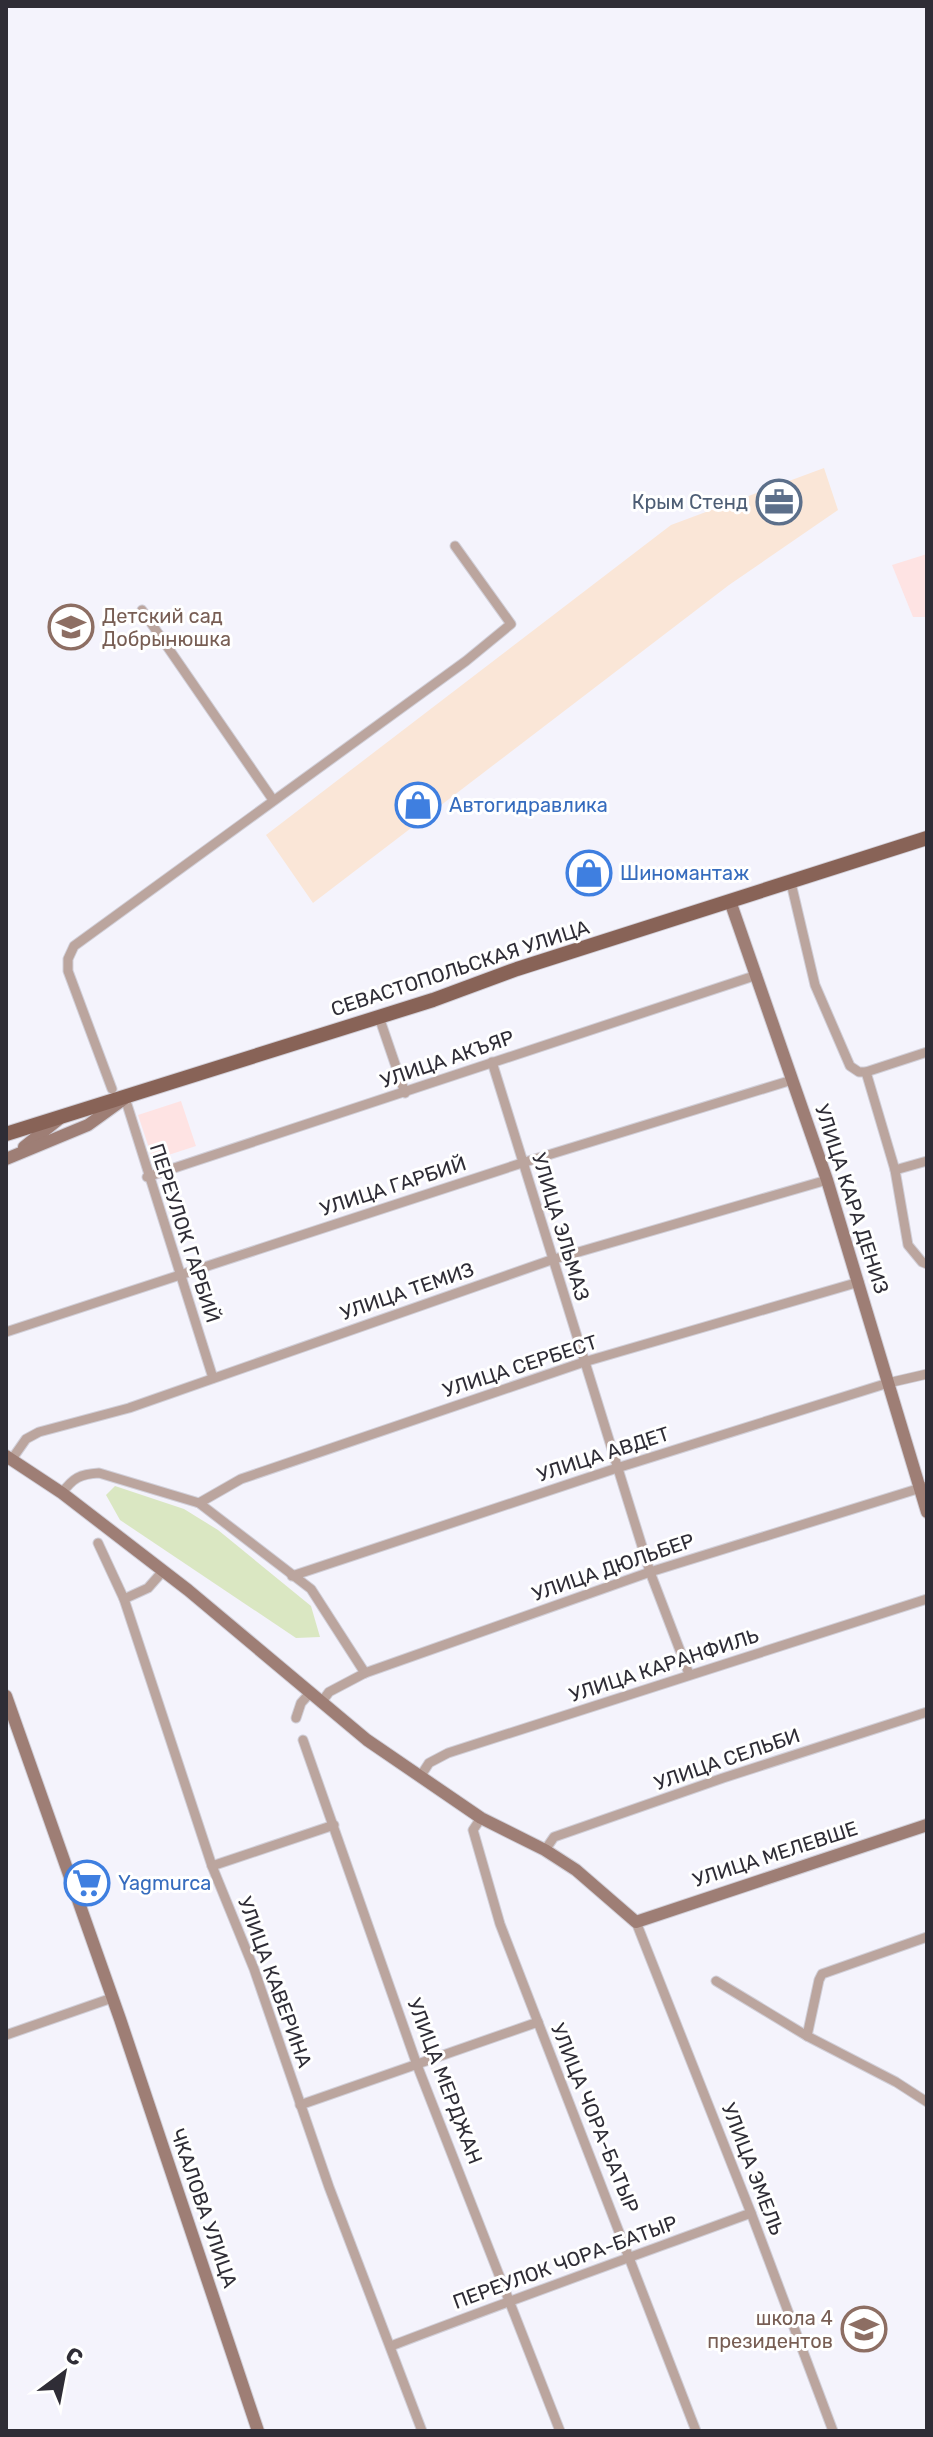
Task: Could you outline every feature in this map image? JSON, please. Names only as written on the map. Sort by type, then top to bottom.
[{"type":"main road","name":"СЕВАСТОПОЛЬСКАЯ УЛИЦА","points":[[6,1134],[118,1094],[379,1017],[517,969],[927,838]]},
{"type":"main road","name":"УЛИЦА КАРА ДЕНИЗ","points":[[730,901],[827,1180],[923,1487],[927,1512]]},
{"type":"main road","points":[[11,1157],[88,1125],[118,1094]]},
{"type":"main road","points":[[11,1157],[64,1115]]},
{"type":"main road","points":[[9,1457],[62,1493],[163,1571],[367,1740],[481,1818],[545,1850],[576,1870],[636,1922]]},
{"type":"main road","name":"ЧКАЛОВА УЛИЦА","points":[[6,1696],[11,1726],[112,1998],[258,2431]]},
{"type":"main road","name":"УЛИЦА МЕЛЕВШЕ","points":[[636,1922],[927,1825]]},
{"type":"street","name":"ПЕРЕУЛОК ГАРБИЙ","points":[[213,1378],[118,1094],[68,971],[68,959],[74,946],[466,661],[511,624],[455,546]]},
{"type":"street","points":[[142,610],[271,797]]},
{"type":"street","points":[[791,883],[815,985],[850,1066],[859,1072],[866,1072],[927,1052]]},
{"type":"street","name":"УЛИЦА АКЪЯР","points":[[147,1177],[757,975]]},
{"type":"street","points":[[379,1017],[405,1093]]},
{"type":"street","name":"УЛИЦА ЭЛЬМАЗ","points":[[492,1062],[650,1572],[689,1674]]},
{"type":"street","points":[[866,1072],[895,1170],[908,1245],[927,1264]]},
{"type":"street","name":"УЛИЦА ГАРБИЙ","points":[[6,1332],[522,1163],[792,1080]]},
{"type":"street","points":[[895,1170],[927,1161]]},
{"type":"street","name":"УЛИЦА ТЕМИЗ","points":[[9,1457],[26,1439],[39,1432],[129,1408],[551,1260],[827,1180]]},
{"type":"street","name":"УЛИЦА СЕРБЕСТ","points":[[199,1503],[241,1479],[584,1362],[859,1282]]},
{"type":"street","name":"УЛИЦА АВДЕТ","points":[[292,1576],[617,1468],[888,1383],[927,1374]]},
{"type":"street","points":[[62,1493],[71,1480],[82,1474],[99,1473],[199,1503],[311,1589],[365,1673]]},
{"type":"street","name":"УЛИЦА ДЮЛЬБЕР","points":[[321,1703],[329,1692],[365,1673],[650,1572],[923,1487]]},
{"type":"street","name":"УЛИЦА КАВЕРИНА","points":[[98,1543],[124,1599],[212,1866],[254,1969],[300,2105],[422,2431]]},
{"type":"street","points":[[124,1599],[148,1588],[163,1571]]},
{"type":"street","name":"УЛИЦА КАРАНФИЛЬ","points":[[420,1777],[429,1763],[448,1753],[927,1599]]},
{"type":"street","points":[[296,1718],[301,1703],[310,1693]]},
{"type":"street","name":"УЛИЦА СЕЛЬБИ","points":[[545,1850],[554,1837],[927,1712]]},
{"type":"street","name":"УЛИЦА МЕРДЖАН","points":[[303,1740],[417,2065],[560,2431]]},
{"type":"street","name":"УЛИЦА ЧОРА-БАТЫР","points":[[481,1818],[473,1830],[500,1924],[696,2431]]},
{"type":"street","points":[[212,1866],[334,1825]]},
{"type":"street","name":"УЛИЦА ЭМЕЛЬ","points":[[636,1922],[833,2431]]},
{"type":"street","points":[[807,2036],[822,1974],[927,1937]]},
{"type":"street","points":[[716,1981],[807,2036],[896,2082],[927,2102]]},
{"type":"street","points":[[6,2035],[112,1998]]},
{"type":"street","points":[[300,2105],[538,2022]]},
{"type":"street","name":"ПЕРЕУЛОК ЧОРА-БАТЫР","points":[[391,2346],[751,2213]]},
{"type":"shaded area","points":[[824,468],[838,510],[729,585],[313,903],[266,835],[671,525]]},
{"type":"shaded area","points":[[927,554],[927,617],[913,617],[892,565]]},
{"type":"shaded area","points":[[181,1101],[196,1146],[153,1160],[138,1115]]},
{"type":"green space","points":[[115,1486],[184,1509],[218,1530],[311,1606],[320,1637],[296,1638],[120,1520],[106,1495]]},
{"type":"place","name":"Крым Стенд","points":[[779,502]]},
{"type":"place","name":"Детский сад Добрынюшка","points":[[71,627]]},
{"type":"place","name":"Автогидравлика","points":[[418,805]]},
{"type":"place","name":"Шиномантаж","points":[[589,873]]},
{"type":"place","name":"Yagmurca","points":[[87,1883]]},
{"type":"place","name":"школа 4 президентов","points":[[864,2329]]}]
